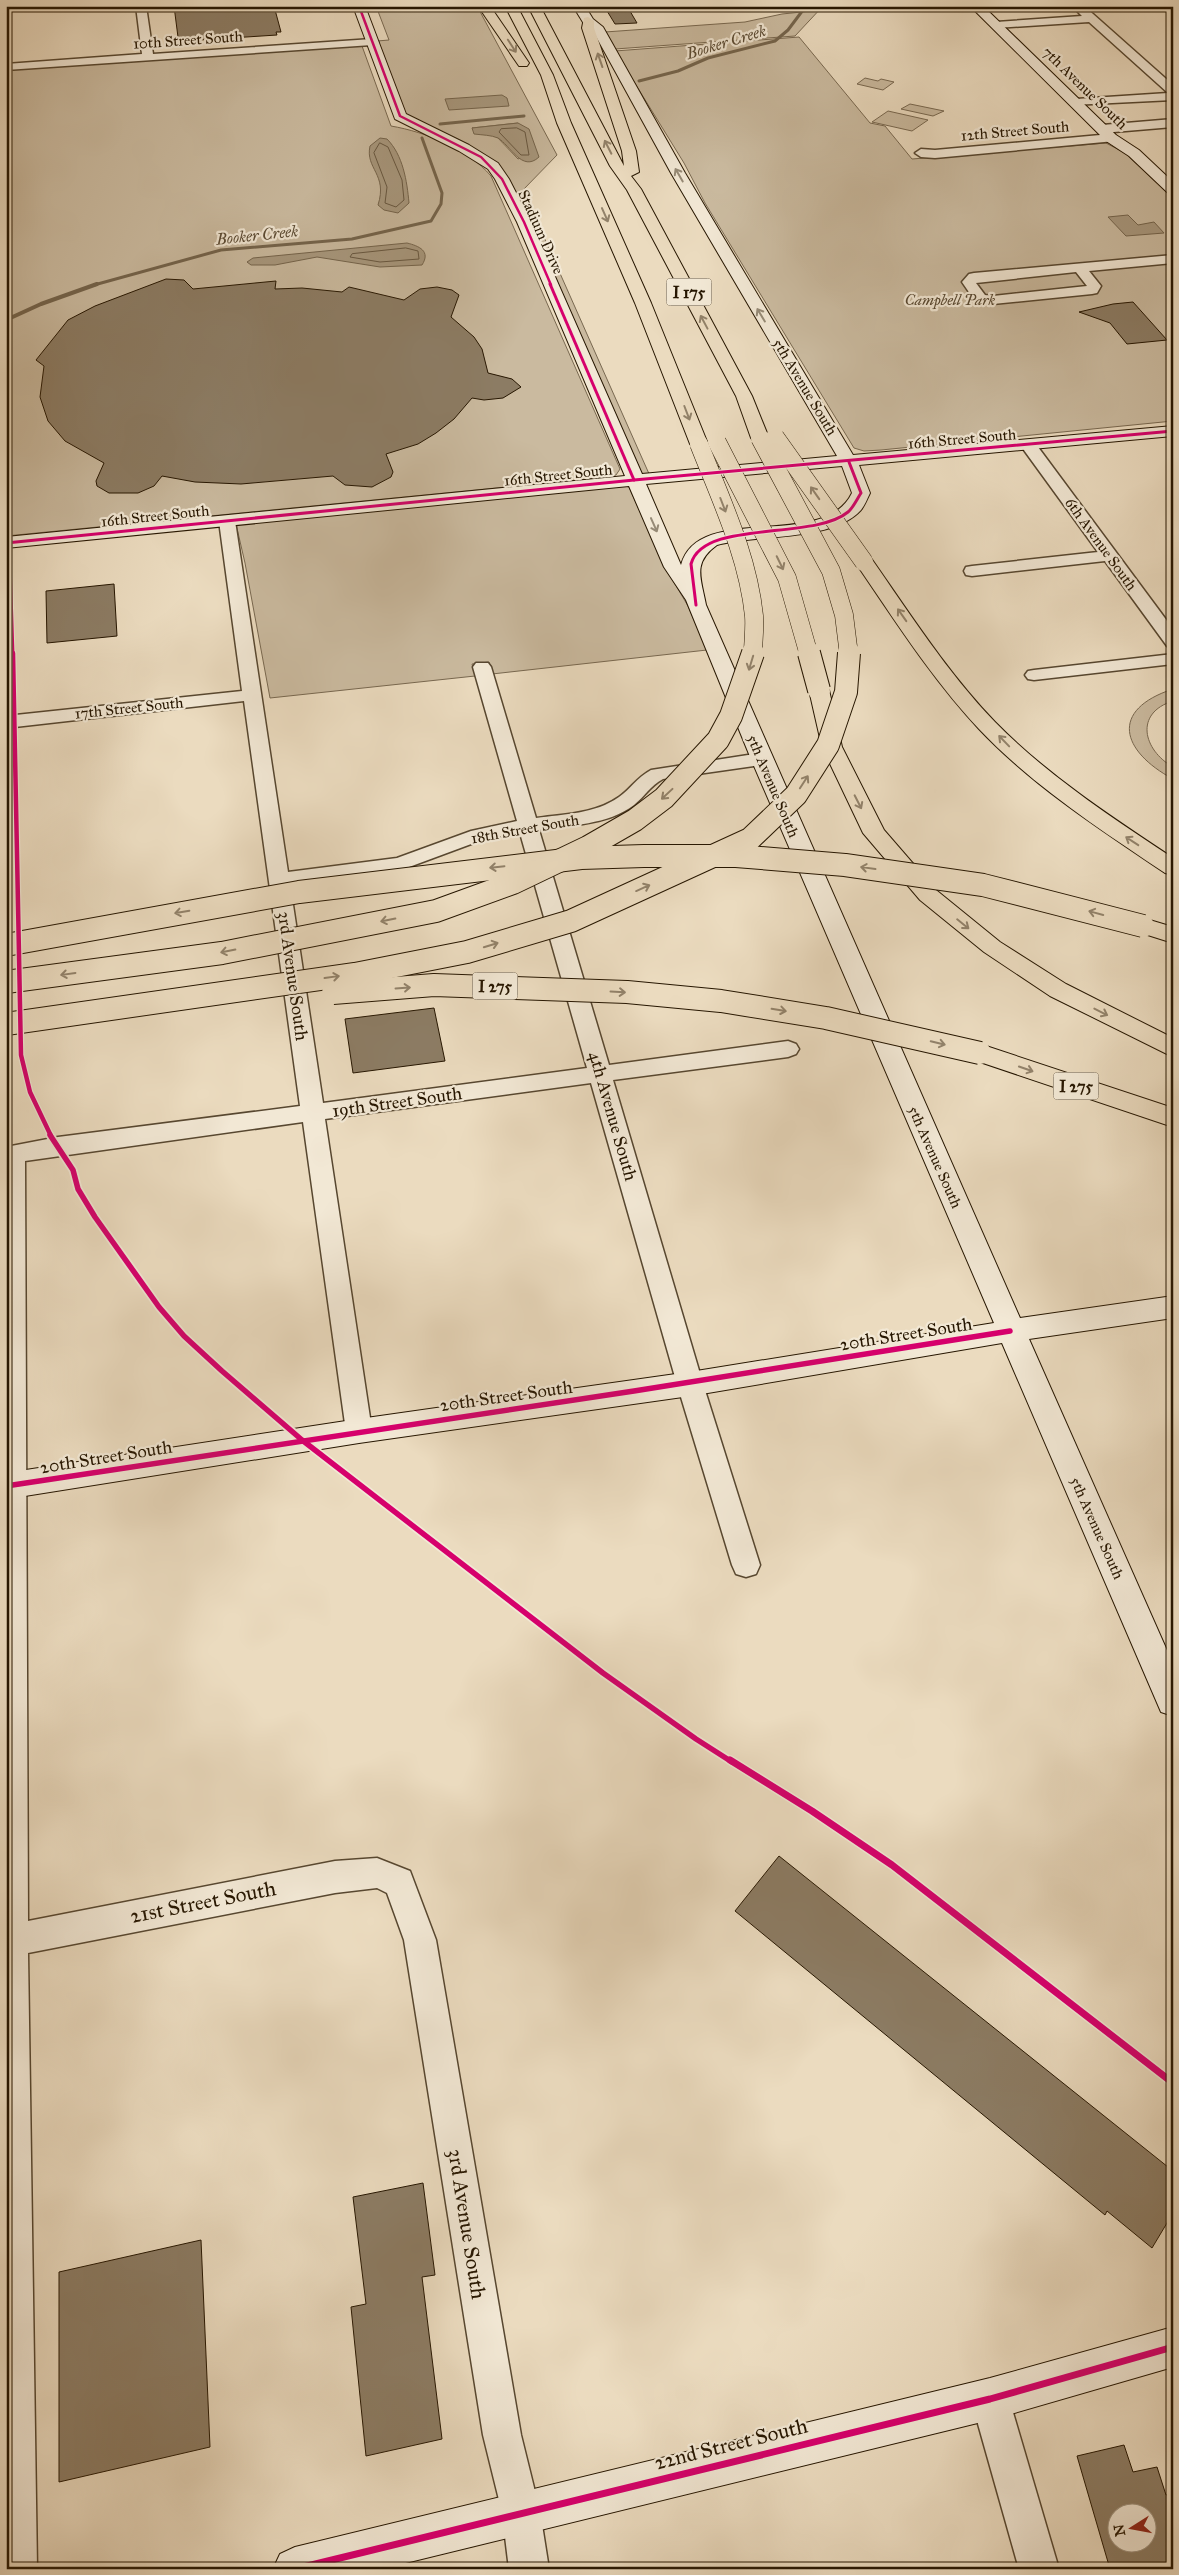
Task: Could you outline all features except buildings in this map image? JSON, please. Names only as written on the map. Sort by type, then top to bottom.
[{"type":"highway","points":[[484,6],[564,122]]},
{"type":"highway","name":"I 175","points":[[511,6],[546,75],[564,122],[643,303],[708,443]]},
{"type":"highway","name":"I 175","points":[[534,6],[618,166],[634,188],[767,437]]},
{"type":"highway","points":[[588,21],[588,28],[629,151],[634,188]]},
{"type":"highway","points":[[767,437],[864,562],[967,701],[1008,746],[1103,822],[1173,868]]},
{"type":"highway","points":[[6,1024],[355,974],[466,952],[570,921],[750,839],[796,795],[828,745],[846,692],[848,654],[844,615],[831,571],[767,437]]},
{"type":"highway","points":[[708,443],[787,578],[819,690],[832,747],[874,833],[928,895],[992,947],[1058,990],[1173,1049]]},
{"type":"highway","points":[[6,982],[222,953],[436,911],[513,882],[588,847],[635,820],[664,798],[695,767],[718,740],[732,716],[753,655],[754,618],[749,584],[708,443]]},
{"type":"highway","points":[[6,945],[299,892],[581,858],[644,856],[736,856],[855,866],[983,885],[1173,935]]},
{"type":"highway","name":"I 275","points":[[6,1029],[314,995],[434,985],[626,992],[721,1000],[826,1018],[980,1053],[1173,1118]]},
{"type":"street","points":[[141,6],[148,58]]},
{"type":"street","points":[[359,6],[372,42]]},
{"type":"street","name":"5th Avenue South","points":[[579,6],[588,21],[597,27],[678,173],[849,462],[861,493],[855,506],[847,513],[817,526],[726,537],[711,541],[701,548],[692,559],[690,567],[696,605],[761,759],[1173,1701]]},
{"type":"street","name":"7th Avenue South","points":[[976,6],[1106,133],[1134,153],[1173,190]]},
{"type":"street","points":[[1077,6],[1173,91]]},
{"type":"street","points":[[996,25],[1092,19]]},
{"type":"street","name":"10th Street South","points":[[6,67],[372,42]]},
{"type":"street","name":"Stadium Drive","points":[[372,42],[400,116],[464,148],[492,166],[502,178],[528,231],[673,567],[696,605]]},
{"type":"street","points":[[1076,103],[1173,96]]},
{"type":"street","name":"12th Street South","points":[[921,153],[962,152],[1173,123]]},
{"type":"street","points":[[1079,268],[1094,286],[1092,290],[993,300],[980,298],[969,282],[974,277],[1173,259]]},
{"type":"street","name":"16th Street South","points":[[6,543],[634,480],[1030,446],[1173,431]]},
{"type":"street","name":"6th Avenue South","points":[[1030,446],[1173,642]]},
{"type":"street","name":"3rd Avenue South","points":[[227,521],[359,1431]]},
{"type":"street","points":[[972,571],[1109,556]]},
{"type":"street","points":[[1034,675],[1173,659]]},
{"type":"street","name":"4th Avenue South","points":[[482,668],[690,1384],[746,1565]]},
{"type":"street","name":"17th Street South","points":[[6,722],[252,695]]},
{"type":"street","name":"18th Street South","points":[[280,880],[401,864],[433,850],[478,835],[528,825],[572,820],[614,809],[628,800],[645,781],[658,774],[761,759]]},
{"type":"street","name":"19th Street South","points":[[10,1155],[58,1146],[313,1114],[788,1049]]},
{"type":"street","points":[[10,1155],[9,1940],[17,2569]]},
{"type":"street","name":"20th Street South","points":[[9,1486],[359,1431],[690,1384],[1010,1331],[1173,1307]]},
{"type":"street","name":"21st Street South","points":[[9,1940],[335,1877],[378,1872],[399,1882]]},
{"type":"street","name":"3rd Avenue South","points":[[399,1882],[420,1940],[502,2435],[521,2512],[529,2569]]},
{"type":"street","name":"22nd Street South","points":[[295,2569],[521,2512],[990,2399],[1173,2347]]},
{"type":"street","points":[[990,2399],[1039,2569]]},
{"type":"green space","points":[[376,6],[477,6],[557,155],[523,190],[650,476],[640,476],[508,178],[406,115],[377,41],[389,40]],"holes":[[[518,123],[533,142],[535,152],[518,159],[497,137],[472,128]]]},
{"type":"green space","points":[[813,6],[823,6],[795,36],[615,49],[605,32],[745,22],[782,14],[811,11]]},
{"type":"green space","name":"Campbell Park","points":[[799,37],[870,123],[885,126],[912,159],[1106,143],[1125,153],[1173,198],[1173,421],[881,450],[864,451],[854,448],[615,51]]},
{"type":"green space","points":[[362,46],[391,126],[432,137],[446,143],[482,166],[491,176],[620,469],[616,475],[6,536],[6,70]]},
{"type":"green space","points":[[865,78],[894,82],[883,90],[857,84]]},
{"type":"green space","points":[[910,104],[944,111],[933,116],[901,109]]},
{"type":"green space","points":[[888,111],[928,120],[912,131],[872,122]]},
{"type":"green space","points":[[628,485],[665,567],[688,606],[707,650],[492,674],[489,662],[472,664],[475,676],[270,698],[236,524]]},
{"type":"green space","points":[[1173,689],[1173,701],[1152,714],[1147,732],[1155,751],[1173,767],[1173,779],[1155,768],[1142,756],[1133,744],[1130,731],[1131,719],[1139,708],[1152,698]]},
{"type":"water","points":[[502,95],[507,98],[509,106],[449,110],[445,99]]},
{"type":"water","points":[[518,123],[529,129],[539,157],[533,161],[527,162],[522,160],[503,141],[498,138],[474,134],[472,128]]},
{"type":"water","points":[[380,138],[387,139],[392,145],[400,160],[405,177],[409,203],[398,213],[384,210],[378,205],[380,195],[379,179],[369,154],[370,146]]},
{"type":"water","points":[[1128,215],[1138,225],[1154,222],[1164,233],[1126,236],[1108,217]]},
{"type":"water","points":[[407,243],[422,250],[425,256],[422,265],[380,267],[317,257],[275,265],[251,265],[247,262],[253,258]]},
{"type":"waterway","name":"Booker Creek","points":[[639,81],[678,71],[708,58],[775,41],[788,30],[806,6]]},
{"type":"waterway","name":"Booker Creek","points":[[440,124],[524,116]]},
{"type":"waterway","name":"Booker Creek","points":[[95,285],[221,250],[352,239],[431,221],[441,204],[442,193],[422,138]]},
{"type":"waterway","name":"Booker Creek","points":[[6,320],[41,304],[95,285]]},
{"type":"cycle path","points":[[359,6],[400,116],[481,157],[502,179],[524,222],[634,480]]},
{"type":"cycle path","points":[[6,543],[634,480],[1173,431]]},
{"type":"cycle path","points":[[6,434],[14,673],[13,721],[21,1055],[30,1092],[50,1135],[73,1170],[78,1189],[95,1217],[159,1307],[184,1336],[302,1440],[603,1673],[696,1739],[812,1811],[892,1865],[1173,2083]]},
{"type":"cycle path","points":[[696,605],[691,564],[692,559],[704,545],[724,537],[804,528],[829,522],[849,511],[861,493],[849,462]]},
{"type":"cycle path","points":[[6,1486],[634,1391],[1010,1331]]},
{"type":"cycle path","points":[[295,2569],[521,2512],[990,2399],[1173,2347]]}]
